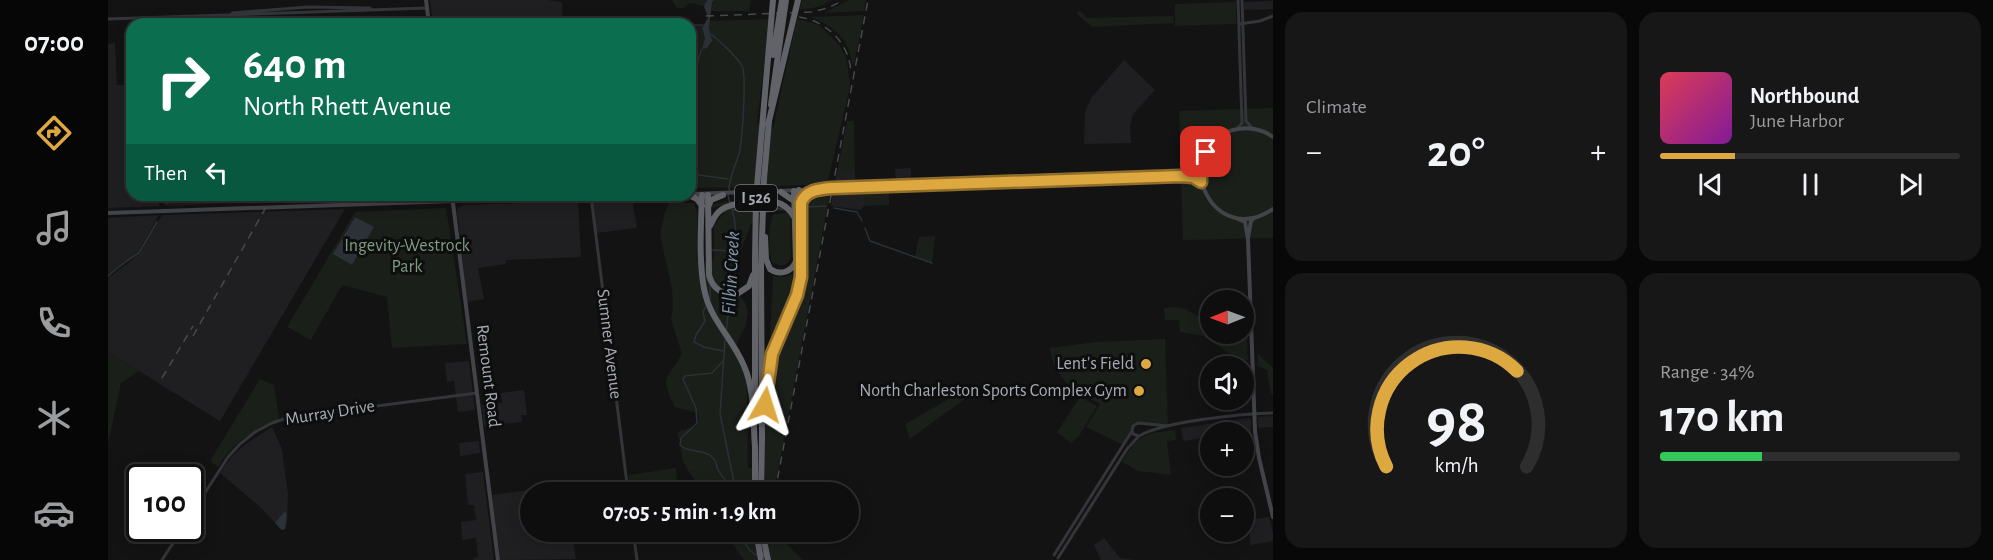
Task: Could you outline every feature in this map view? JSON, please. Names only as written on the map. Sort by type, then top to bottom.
[{"type":"highway","points":[[761,137],[773,0]]},
{"type":"highway","name":"I 526","points":[[755,482],[756,198],[761,137],[784,0]]},
{"type":"highway","name":"I 526","points":[[761,482],[763,203],[768,125],[784,0]]},
{"type":"highway","points":[[768,125],[798,0]]},
{"type":"highway","points":[[762,440],[769,366],[776,341],[799,289],[802,270],[795,221],[798,203],[818,189]]},
{"type":"highway","points":[[763,203],[766,259],[771,269],[781,273],[792,268],[796,261],[799,245],[797,191]]},
{"type":"highway","points":[[781,192],[798,203]]},
{"type":"highway","points":[[705,195],[704,288],[709,304],[740,358],[748,377],[755,448]]},
{"type":"highway","points":[[705,207],[711,200],[723,195]]},
{"type":"highway","points":[[696,198],[705,207],[708,235]]},
{"type":"highway","points":[[755,259],[753,276],[748,286],[740,293],[730,294],[718,290],[711,282],[705,257],[708,235],[714,217],[723,209],[734,204],[778,202],[788,209],[795,221]]},
{"type":"highway","points":[[758,542],[761,560]]},
{"type":"highway","points":[[764,542],[768,560]]},
{"type":"main road","points":[[426,0],[428,18]]},
{"type":"main road","points":[[1272,136],[1252,128],[1225,133],[1214,141],[1206,152],[1201,167],[1201,182],[1211,203],[1225,214],[1245,222],[1248,238],[1254,413],[1259,458],[1273,517]]},
{"type":"main road","points":[[1181,176],[1193,174],[1201,167]]},
{"type":"main road","points":[[696,195],[1181,176],[1193,177],[1201,182]]},
{"type":"main road","points":[[108,213],[452,201]]},
{"type":"main road","name":"Remount Road","points":[[452,201],[498,560]]},
{"type":"main road","points":[[1248,238],[1250,222],[1273,209]]},
{"type":"main road","points":[[1236,218],[1254,218]]},
{"type":"street","points":[[1237,129],[1242,123],[1240,0]]},
{"type":"street","points":[[155,18],[225,15],[255,11],[427,8]]},
{"type":"street","points":[[1240,24],[1273,16]]},
{"type":"street","points":[[108,20],[126,19]]},
{"type":"street","points":[[1240,24],[1246,121],[1252,128]]},
{"type":"street","name":"Sumner Avenue","points":[[592,201],[627,482]]},
{"type":"street","name":"Murray Drive","points":[[204,494],[228,457],[255,432],[272,423],[287,418],[328,412],[477,393]]},
{"type":"street","points":[[1058,558],[1127,449],[1139,436],[1168,426],[1254,413],[1273,413]]},
{"type":"street","points":[[1140,423],[1144,427],[1144,433]]},
{"type":"street","points":[[1053,555],[1132,431],[1134,424],[1168,426]]},
{"type":"street","points":[[1132,431],[1133,435],[1139,436]]},
{"type":"street","points":[[162,560],[174,542]]},
{"type":"street","points":[[635,542],[637,560]]},
{"type":"shaded area","points":[[430,0],[562,2],[562,18],[432,18]]},
{"type":"shaded area","points":[[707,0],[714,0],[709,28],[712,41],[707,48],[702,49],[705,39],[702,28],[708,18],[704,6]]},
{"type":"shaded area","points":[[1273,1],[1273,9],[1244,10],[1244,2]]},
{"type":"shaded area","points":[[115,43],[117,85],[126,85],[126,201],[159,201],[159,206],[108,208],[108,44]]},
{"type":"shaded area","points":[[1124,60],[1155,90],[1133,114],[1130,126],[1131,143],[1084,144],[1085,112],[1091,98]]},
{"type":"shaded area","points":[[911,168],[911,181],[896,182],[895,169]]},
{"type":"shaded area","points":[[837,173],[855,173],[855,183],[835,184]]},
{"type":"shaded area","points":[[864,191],[864,206],[860,210],[831,206],[833,192]]},
{"type":"shaded area","points":[[234,201],[268,201],[267,203],[234,203]]},
{"type":"shaded area","points":[[271,201],[309,201],[309,202],[270,203]]},
{"type":"shaded area","points":[[317,201],[351,201],[338,202]]},
{"type":"shaded area","points":[[578,201],[581,257],[506,260],[506,264],[478,268],[484,299],[467,302],[457,209],[464,205]]},
{"type":"shaded area","points":[[592,201],[632,201],[637,228],[596,233]]},
{"type":"shaded area","points":[[345,209],[220,421],[108,352],[108,278],[140,254],[162,215]]},
{"type":"shaded area","points":[[159,215],[137,254],[108,275],[108,218]]},
{"type":"shaded area","points":[[355,217],[374,227],[352,265],[333,254]]},
{"type":"shaded area","points":[[469,361],[475,410],[458,412],[454,381],[447,382],[445,363]]},
{"type":"shaded area","points":[[524,390],[527,415],[521,415],[522,422],[484,426],[482,405],[502,403],[501,393]]},
{"type":"shaded area","points":[[1273,416],[1273,427],[1258,428],[1258,417]]},
{"type":"shaded area","points":[[1249,418],[1251,421],[1251,422],[1222,422]]},
{"type":"shaded area","points":[[1200,425],[1200,438],[1183,441],[1181,428]]},
{"type":"shaded area","points":[[272,427],[282,449],[288,494],[287,523],[285,529],[282,530],[259,506],[220,473],[232,456],[244,445]]},
{"type":"shaded area","points":[[479,441],[480,453],[460,456],[459,443]]},
{"type":"shaded area","points":[[483,472],[494,560],[473,560],[478,557],[476,538],[462,540],[461,522],[476,520],[474,505],[468,505],[465,474]]},
{"type":"shaded area","points":[[520,491],[520,542],[574,542],[576,559],[500,560],[492,495]]},
{"type":"shaded area","points":[[284,512],[287,513],[285,529],[282,530],[275,523]]},
{"type":"shaded area","points":[[1269,517],[1273,541],[1250,545],[1250,542],[1254,542],[1254,519]]},
{"type":"shaded area","points":[[1104,538],[1120,558],[1135,560],[1101,560],[1094,545]]},
{"type":"green space","points":[[672,0],[707,0],[704,6],[690,3],[683,8],[677,8]]},
{"type":"green space","points":[[714,0],[751,0],[749,11],[711,11]]},
{"type":"green space","points":[[802,0],[833,0],[818,7],[799,10]]},
{"type":"green space","points":[[849,0],[866,0],[864,11],[824,13]]},
{"type":"green space","points":[[1236,2],[1236,24],[1175,26],[1175,4]]},
{"type":"green space","points":[[1078,11],[1082,12],[1086,18],[1173,16],[1174,23],[1092,27],[1077,14]]},
{"type":"green space","points":[[864,15],[853,68],[845,42],[828,25],[811,17]]},
{"type":"green space","points":[[770,19],[757,122],[760,126],[770,129],[773,128],[797,19],[819,25],[838,43],[846,57],[850,87],[827,184],[696,188],[696,25],[703,25],[702,31],[705,39],[710,36],[709,21]]},
{"type":"green space","points":[[1273,108],[1273,238],[1183,240],[1179,111]]},
{"type":"green space","points":[[847,121],[854,121],[855,173],[837,173]]},
{"type":"green space","points":[[889,190],[889,205],[864,206],[864,191]]},
{"type":"green space","points":[[830,193],[776,482],[762,482],[766,412],[775,351],[798,297],[805,271],[804,202],[807,196]]},
{"type":"green space","points":[[732,200],[734,207],[769,204],[786,208],[786,211],[770,211],[751,224],[735,267],[735,288],[745,302],[748,312],[746,325],[737,343],[737,358],[747,387],[748,467],[755,470],[760,482],[697,482],[684,463],[677,434],[679,431],[695,427],[699,421],[698,413],[675,407],[666,383],[682,354],[671,319],[672,289],[660,235],[669,203],[694,203],[697,213],[697,259],[701,264],[714,260],[714,225],[727,209],[724,205],[711,208],[711,205]]},
{"type":"green space","points":[[161,201],[234,201],[234,203],[166,206]]},
{"type":"green space","name":"Ingevity-Westrock Park","points":[[446,208],[467,344],[392,348],[387,297],[342,285],[311,340],[287,327],[355,212]]},
{"type":"green space","points":[[788,212],[790,214],[791,257],[788,263],[781,266],[772,262],[769,245],[770,225],[773,215]]},
{"type":"green space","points":[[156,221],[159,222],[140,254],[108,278],[108,275],[137,253]]},
{"type":"green space","points":[[935,236],[932,262],[915,257],[919,237]]},
{"type":"green space","points":[[796,272],[798,275],[794,290],[774,336],[771,337],[773,276],[785,277]]},
{"type":"green space","points":[[1178,307],[1200,317],[1200,335],[1180,332],[1179,320],[1165,320],[1164,308]]},
{"type":"green space","points":[[1165,339],[1168,426],[1138,423],[1131,429],[1123,445],[1086,427],[1100,404],[1067,383],[1056,369],[1050,348],[1096,342]]},
{"type":"green space","points":[[1215,344],[1247,344],[1248,356],[1233,356]]},
{"type":"green space","points":[[108,352],[139,371],[121,383],[108,444]]},
{"type":"green space","points":[[1258,354],[1273,368],[1273,394],[1271,394],[1267,370],[1257,366]]},
{"type":"green space","points":[[260,379],[274,385],[279,419],[244,438],[218,467],[210,461]]},
{"type":"green space","points":[[970,387],[973,393],[910,439],[905,424]]},
{"type":"green space","points":[[1080,397],[1097,406],[1079,436],[1071,443],[1057,432]]},
{"type":"green space","points":[[1175,430],[1176,440],[1167,441],[1171,475],[1138,471],[1122,462],[1138,440],[1149,434]]},
{"type":"green space","points":[[676,468],[677,482],[629,482],[628,475]]},
{"type":"green space","points":[[731,542],[785,542],[803,560],[744,560]]},
{"type":"waterway","points":[[696,25],[703,25]]},
{"type":"waterway","name":"Filbin Creek","points":[[709,33],[736,58],[743,72],[744,109],[740,147],[729,190]]},
{"type":"waterway","points":[[696,70],[702,49]]},
{"type":"waterway","points":[[696,172],[699,175],[728,179]]},
{"type":"waterway","name":"Filbin Creek","points":[[728,195],[730,204]]},
{"type":"waterway","points":[[166,203],[175,201]]},
{"type":"waterway","points":[[806,207],[826,206]]},
{"type":"waterway","points":[[766,208],[785,209]]},
{"type":"waterway","points":[[834,208],[857,212],[862,221]]},
{"type":"waterway","name":"Filbin Creek","points":[[730,293],[736,240],[732,209]]},
{"type":"waterway","points":[[733,210],[753,209]]},
{"type":"waterway","points":[[108,276],[139,253],[157,222]]},
{"type":"waterway","points":[[865,228],[870,241],[932,263]]},
{"type":"waterway","points":[[712,250],[734,251]]},
{"type":"waterway","points":[[710,286],[710,299]]},
{"type":"waterway","name":"Filbin Creek","points":[[726,332],[730,298]]},
{"type":"waterway","points":[[706,306],[703,312],[705,321],[694,342],[704,347],[723,351]]},
{"type":"waterway","name":"Filbin Creek","points":[[725,340],[720,414],[734,482]]},
{"type":"waterway","points":[[723,361],[712,373],[685,376],[683,379],[696,408],[697,423],[681,438],[680,445],[712,457],[718,470],[728,482]]},
{"type":"waterway","name":"Filbin Creek","points":[[745,542],[748,548],[757,555]]},
{"type":"railway","points":[[706,16],[811,12],[828,8],[844,0]]},
{"type":"railway","points":[[777,482],[868,0]]},
{"type":"railway","points":[[799,17],[819,23],[835,36],[850,62],[851,73]]},
{"type":"railway","points":[[193,336],[270,201]]},
{"type":"railway","points":[[162,378],[193,326]]},
{"type":"railway","points":[[763,560],[766,542]]},
{"type":"place","name":"Lent's Field","points":[[1146,364]]},
{"type":"place","name":"North Charleston Sports Complex Gym","points":[[1139,391]]},
{"type":"route","points":[[765,405],[772,354],[799,289],[803,264],[801,203],[803,197],[808,194],[818,189],[832,188],[1181,176],[1193,177],[1201,182],[1201,167],[1206,152]]}]
